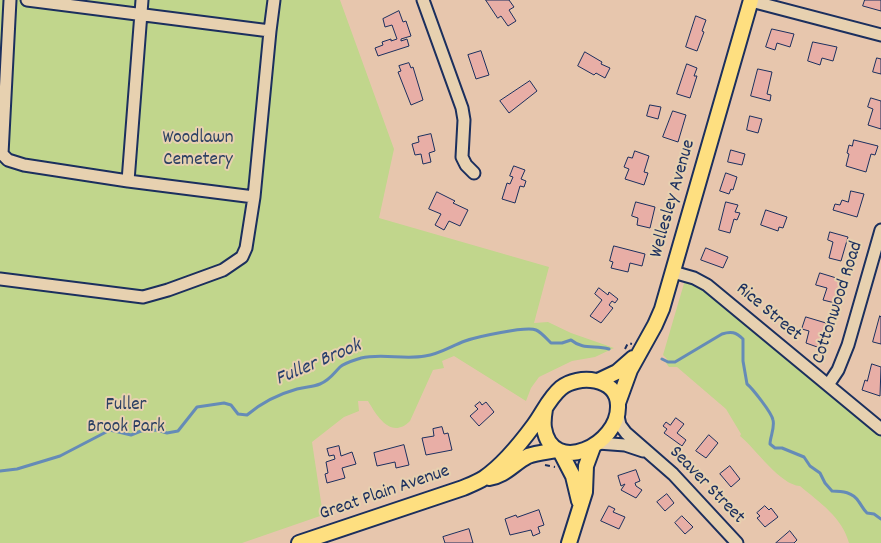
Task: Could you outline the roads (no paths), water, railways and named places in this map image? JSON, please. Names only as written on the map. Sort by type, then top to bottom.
[{"type":"main road","name":"Wellesley Avenue","points":[[618,408],[630,370],[659,316],[751,0]]},
{"type":"main road","points":[[598,381],[622,368],[642,348]]},
{"type":"main road","points":[[569,543],[580,510],[585,492],[586,466],[595,445],[609,431],[616,420],[618,408],[611,390],[598,381],[584,379],[572,382],[561,388],[545,409],[545,432],[552,445],[558,450],[576,484],[580,510]]},
{"type":"main road","name":"Great Plain Avenue","points":[[483,479],[516,448],[545,409]]},
{"type":"main road","points":[[558,450],[568,453],[595,445]]},
{"type":"main road","name":"Great Plain Avenue","points":[[298,543],[463,488],[483,479],[495,477],[508,471],[528,456],[558,450]]},
{"type":"street","points":[[10,0],[3,101],[2,154],[8,160],[24,165],[128,181],[254,197]]},
{"type":"street","points":[[27,0],[270,30]]},
{"type":"street","points":[[128,181],[142,0]]},
{"type":"street","points":[[0,279],[143,297],[223,270],[242,257],[246,248],[254,197],[274,0]]},
{"type":"street","points":[[424,0],[462,108],[464,120],[462,157],[466,165],[474,173]]},
{"type":"street","points":[[751,0],[881,35]]},
{"type":"street","name":"Cottonwood Road","points":[[828,385],[838,370],[848,345],[881,230]]},
{"type":"street","name":"Rice Street","points":[[673,272],[694,278],[707,285],[881,429]]},
{"type":"street","name":"Seaver Street","points":[[618,408],[620,425],[626,433],[677,478],[737,543]]},
{"type":"street","name":"Seaver Street","points":[[595,445],[625,445],[650,454]]},
{"type":"waterway","name":"Fuller Brook","points":[[0,471],[17,469],[60,456],[110,430],[131,435],[141,431],[157,430],[167,433],[178,431],[197,407],[224,403],[231,405],[238,414],[247,415],[277,396],[297,389],[315,386],[329,379],[342,366],[361,358],[425,356],[436,354],[479,337],[531,329],[538,331],[551,343],[562,343],[571,340],[580,345],[609,349]]},
{"type":"waterway","name":"Fuller Brook","points":[[662,359],[668,362],[675,362],[722,334],[731,332],[738,335],[743,339],[743,361],[747,384],[766,407],[773,420],[770,444],[775,448],[782,448],[804,457],[810,466],[820,473],[832,491],[850,494],[857,499],[867,513],[874,514],[881,519]]},
{"type":"park label","name":"Woodlawn Cemetery","points":[[198,150]]},
{"type":"park label","name":"Fuller Brook Park","points":[[126,417]]}]
